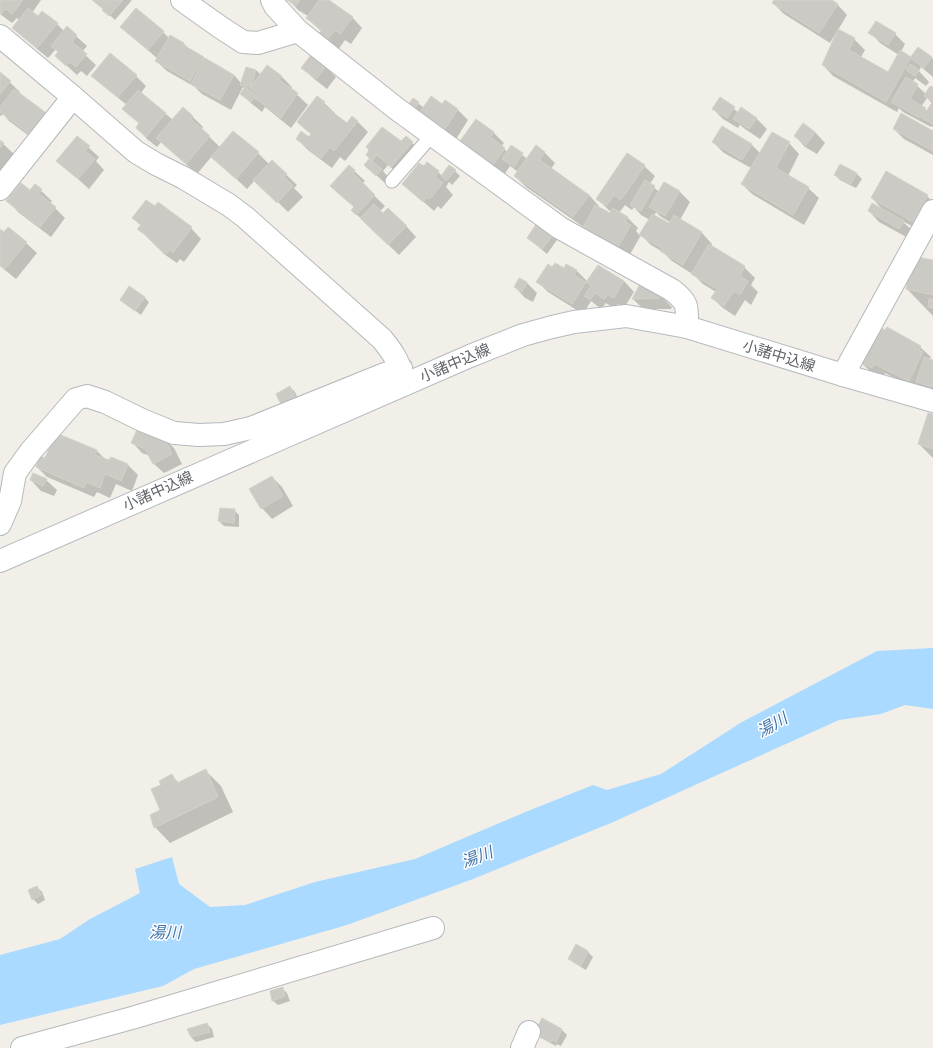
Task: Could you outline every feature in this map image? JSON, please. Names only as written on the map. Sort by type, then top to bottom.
[{"type":"street","points":[[182,0],[243,42],[258,43],[298,31]]},
{"type":"street","points":[[272,0],[275,6],[298,31],[398,108],[560,228],[672,290],[682,298],[686,304],[687,328]]},
{"type":"street","points":[[0,36],[74,97],[136,152],[230,205],[258,228],[382,339],[394,354],[403,376],[385,374],[251,428],[224,434],[199,435],[174,433],[142,420],[105,402],[87,396],[76,399],[31,451],[15,474],[10,501],[0,524]]},
{"type":"street","points":[[0,189],[74,97]]},
{"type":"street","points":[[843,375],[933,211]]},
{"type":"street","name":"小諸中込線","points":[[0,561],[403,376],[470,356],[523,335],[574,322],[626,316],[687,328],[933,401]]},
{"type":"street","points":[[24,1048],[132,1018],[433,928]]},
{"type":"lane","points":[[392,181],[433,134]]},
{"type":"water","name":"湯川","points":[[933,648],[933,709],[905,705],[881,714],[839,720],[611,823],[473,879],[347,925],[194,969],[163,986],[0,1025],[0,955],[60,939],[90,919],[140,893],[135,869],[172,857],[179,884],[210,907],[245,905],[315,882],[415,859],[593,785],[607,790],[661,774],[742,722],[877,651]]},
{"type":"building","points":[[0,0],[23,0],[12,14],[6,9],[1,14]]},
{"type":"building","points":[[92,0],[109,0],[102,8]]},
{"type":"building","points":[[111,0],[123,0],[109,16],[102,10]]},
{"type":"building","points":[[287,0],[300,0],[296,6]]},
{"type":"building","points":[[319,0],[329,0],[353,17],[340,34],[335,30],[327,40],[318,35],[322,30],[306,18]]},
{"type":"building","points":[[774,0],[832,0],[838,4],[819,33],[772,3]]},
{"type":"building","points":[[28,8],[38,16],[42,11],[58,23],[37,48],[12,28]]},
{"type":"building","points":[[136,8],[164,31],[148,50],[120,27]]},
{"type":"building","points":[[876,21],[896,33],[888,45],[868,33]]},
{"type":"building","points":[[67,26],[77,35],[72,42],[87,54],[76,67],[70,62],[66,66],[55,56],[58,52],[51,46]]},
{"type":"building","points":[[838,29],[855,38],[849,50],[888,72],[900,50],[911,57],[886,102],[822,65]]},
{"type":"building","points":[[170,35],[184,43],[183,45],[204,57],[190,81],[155,61]]},
{"type":"building","points":[[918,47],[932,57],[924,68],[910,58]]},
{"type":"building","points":[[110,53],[137,75],[118,97],[91,76]]},
{"type":"building","points":[[311,55],[326,66],[316,79],[301,68]]},
{"type":"building","points":[[205,58],[234,75],[220,100],[191,84]]},
{"type":"building","points":[[910,64],[919,70],[915,76],[906,70]]},
{"type":"building","points":[[267,65],[282,76],[279,80],[298,93],[281,118],[255,98],[258,94],[250,88]]},
{"type":"building","points":[[246,67],[256,70],[251,87],[240,85]]},
{"type":"building","points":[[0,72],[11,81],[0,94]]},
{"type":"building","points":[[906,77],[918,84],[910,99],[926,108],[920,118],[891,102]]},
{"type":"building","points":[[930,86],[933,87],[933,101],[924,96]]},
{"type":"building","points":[[245,87],[256,95],[251,102],[240,94]]},
{"type":"building","points":[[14,89],[49,115],[33,137],[0,112],[0,107]]},
{"type":"building","points":[[138,90],[166,113],[146,137],[136,128],[139,123],[122,109]]},
{"type":"building","points":[[317,96],[325,102],[323,105],[347,123],[352,116],[358,121],[334,151],[330,147],[321,158],[296,139],[301,131],[309,137],[311,134],[297,122]]},
{"type":"building","points":[[431,96],[442,104],[445,100],[458,109],[445,129],[420,112]]},
{"type":"building","points":[[720,97],[735,107],[727,118],[712,109]]},
{"type":"building","points":[[413,98],[419,102],[415,108],[409,104]]},
{"type":"building","points":[[933,101],[933,124],[922,118]]},
{"type":"building","points":[[183,107],[193,116],[191,119],[210,136],[186,164],[156,138]]},
{"type":"building","points":[[741,107],[757,118],[749,129],[733,119]]},
{"type":"building","points":[[901,113],[933,131],[933,151],[893,129]]},
{"type":"building","points":[[476,119],[494,132],[490,137],[505,148],[493,165],[460,141]]},
{"type":"building","points":[[803,123],[815,132],[806,145],[794,136]]},
{"type":"building","points":[[722,126],[752,144],[742,160],[712,142]]},
{"type":"building","points":[[382,127],[401,141],[406,136],[413,142],[391,167],[377,155],[372,161],[366,155],[369,150],[366,147]]},
{"type":"building","points":[[233,131],[259,152],[236,179],[211,157]]},
{"type":"building","points":[[772,132],[790,142],[776,168],[809,187],[793,215],[741,184]]},
{"type":"building","points":[[77,136],[90,146],[85,151],[95,159],[78,179],[56,161]]},
{"type":"building","points":[[0,140],[4,143],[0,148]]},
{"type":"building","points":[[511,145],[523,153],[514,167],[502,159]]},
{"type":"building","points":[[536,145],[545,152],[540,160],[589,195],[573,217],[514,176]]},
{"type":"building","points":[[627,153],[645,165],[621,200],[614,195],[606,206],[596,199]]},
{"type":"building","points":[[369,159],[382,169],[376,176],[364,165]]},
{"type":"building","points":[[272,160],[287,174],[284,177],[293,186],[277,203],[253,180]]},
{"type":"building","points":[[427,162],[439,171],[435,177],[443,183],[430,199],[427,197],[423,202],[402,184],[419,163],[424,166]]},
{"type":"building","points":[[840,164],[857,173],[851,184],[834,175]]},
{"type":"building","points":[[349,165],[355,170],[353,173],[375,195],[356,215],[351,210],[354,207],[330,186]]},
{"type":"building","points":[[449,165],[456,170],[446,181],[441,176]]},
{"type":"building","points":[[886,171],[928,195],[913,222],[871,198]]},
{"type":"building","points":[[645,180],[655,186],[641,211],[630,205]]},
{"type":"building","points":[[664,182],[680,191],[665,216],[649,207]]},
{"type":"building","points":[[21,183],[30,190],[35,184],[42,189],[39,194],[56,207],[40,227],[6,201]]},
{"type":"building","points":[[146,200],[155,206],[158,202],[192,227],[173,253],[169,250],[166,254],[153,243],[154,241],[137,229],[141,225],[132,218]]},
{"type":"building","points":[[872,203],[904,221],[899,229],[868,211]]},
{"type":"building","points":[[374,204],[383,213],[388,208],[407,226],[388,245],[360,218]]},
{"type":"building","points":[[595,205],[610,213],[613,208],[628,217],[625,222],[631,225],[617,248],[582,229]]},
{"type":"building","points":[[652,214],[669,223],[674,215],[702,232],[683,265],[660,251],[662,248],[639,235]]},
{"type":"building","points":[[537,223],[553,235],[542,249],[527,238]]},
{"type":"building","points":[[8,227],[27,242],[5,269],[0,265],[0,229],[4,232]]},
{"type":"building","points":[[709,244],[745,266],[740,276],[748,281],[740,295],[734,291],[724,306],[711,298],[717,289],[691,274]]},
{"type":"building","points":[[912,256],[933,260],[933,295],[906,289]]},
{"type":"building","points":[[555,263],[564,268],[566,264],[577,270],[574,275],[586,282],[572,304],[536,282],[548,264],[552,267]]},
{"type":"building","points":[[598,265],[624,281],[614,298],[608,295],[604,299],[595,293],[590,300],[584,296],[591,286],[586,282]]},
{"type":"building","points":[[519,278],[527,282],[522,292],[514,287]]},
{"type":"building","points":[[640,284],[662,295],[660,298],[632,299]]},
{"type":"building","points":[[129,286],[145,297],[135,311],[120,300]]},
{"type":"building","points":[[929,299],[933,299],[933,308],[928,307]]},
{"type":"building","points":[[879,327],[885,330],[887,327],[921,346],[919,350],[923,352],[909,381],[874,364],[872,368],[858,361]]},
{"type":"building","points":[[924,357],[933,360],[933,387],[916,382]]},
{"type":"building","points":[[290,386],[297,401],[283,408],[276,394]]},
{"type":"building","points":[[928,413],[933,414],[933,449],[918,444]]},
{"type":"building","points":[[139,425],[164,436],[172,454],[153,464],[145,449],[131,443]]},
{"type":"building","points":[[56,433],[97,450],[95,455],[109,460],[111,457],[128,464],[121,481],[105,474],[100,488],[86,482],[84,488],[36,467],[40,456],[45,458]]},
{"type":"building","points":[[33,473],[47,479],[43,486],[30,480]]},
{"type":"building","points":[[272,476],[283,496],[261,509],[249,489]]},
{"type":"building","points":[[220,508],[235,509],[234,523],[218,521]]},
{"type":"building","points":[[206,769],[218,797],[154,828],[150,815],[160,810],[151,789],[161,785],[159,781],[172,774],[177,783]]},
{"type":"building","points":[[37,886],[41,895],[32,900],[28,890]]},
{"type":"building","points":[[576,944],[588,951],[581,966],[568,959]]},
{"type":"building","points":[[283,987],[285,996],[272,1001],[270,991]]},
{"type":"building","points":[[542,1018],[562,1029],[556,1042],[552,1040],[551,1042],[534,1034]]},
{"type":"building","points":[[207,1023],[210,1032],[191,1037],[187,1029]]}]
